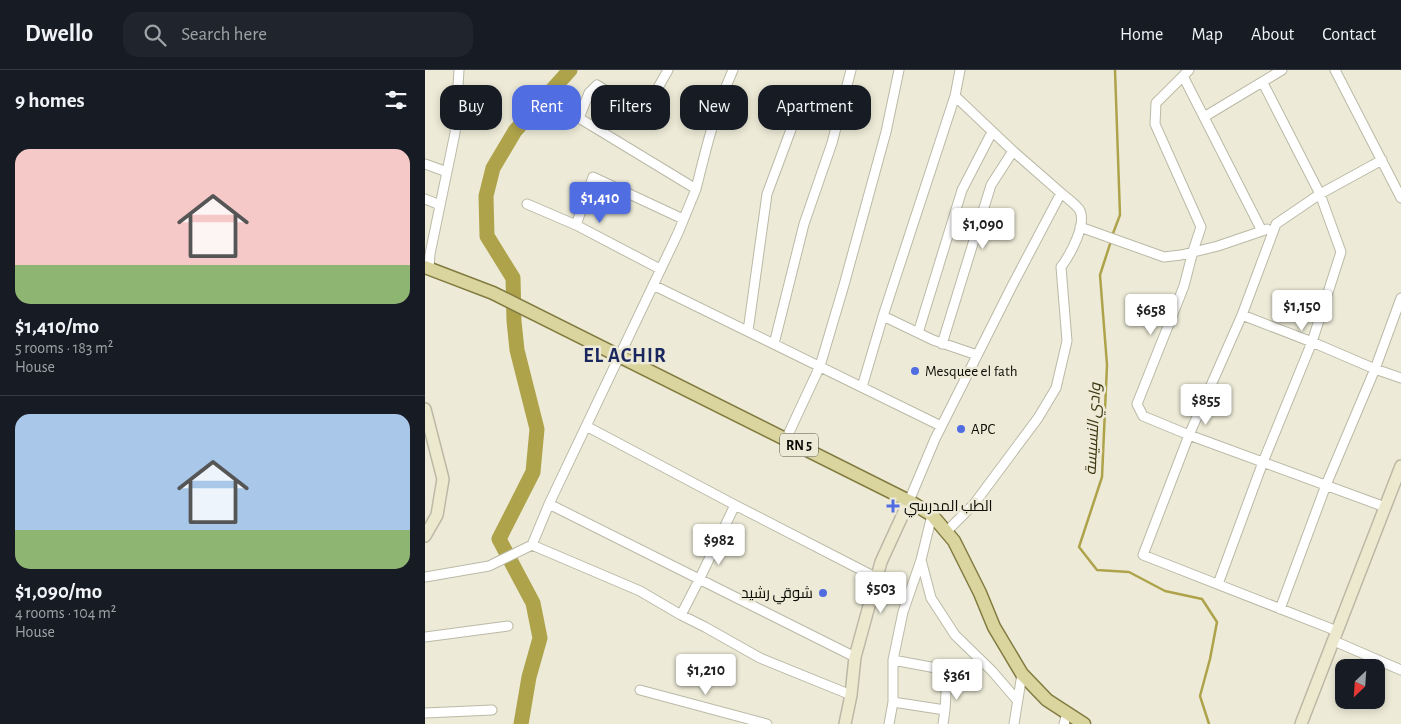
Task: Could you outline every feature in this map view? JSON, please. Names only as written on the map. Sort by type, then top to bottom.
[{"type":"main road","name":"RN 5","points":[[427,268],[493,293],[909,501],[932,515],[954,541],[980,593],[993,626],[1021,674],[1065,719],[1084,724]]},
{"type":"street","points":[[427,268],[455,133],[459,70]]},
{"type":"street","points":[[668,70],[643,114],[597,85],[589,93],[579,118],[696,189]]},
{"type":"street","points":[[425,577],[489,566],[532,544],[696,189],[705,150],[733,70]]},
{"type":"street","points":[[774,344],[804,224],[831,143],[851,70]]},
{"type":"street","points":[[786,439],[820,366],[886,132],[899,70]]},
{"type":"street","points":[[862,387],[883,316],[955,96],[959,70]]},
{"type":"street","points":[[1204,117],[1282,70]]},
{"type":"street","points":[[1335,70],[1401,198]]},
{"type":"street","points":[[1262,231],[1204,117],[1186,73],[1156,103],[1155,124],[1201,227],[1184,286],[1137,404],[1143,416],[1189,435],[1385,507]]},
{"type":"street","points":[[1218,584],[1263,462],[1312,342],[1341,252],[1320,194],[1263,82]]},
{"type":"street","points":[[946,532],[974,504],[1038,418],[1056,388],[1067,341],[1061,267],[1070,255],[1082,220],[1079,210],[955,96]]},
{"type":"street","points":[[748,331],[767,194],[791,130]]},
{"type":"street","points":[[918,333],[961,190],[992,132]]},
{"type":"street","points":[[942,344],[991,185],[1013,151]]},
{"type":"street","points":[[1080,227],[1164,257],[1181,255],[1218,246],[1262,231],[1276,224],[1320,194],[1382,160]]},
{"type":"street","points":[[425,164],[447,172]]},
{"type":"street","points":[[576,225],[593,177],[683,219]]},
{"type":"street","points":[[845,724],[851,695],[855,657],[881,562],[941,426],[1011,286],[1061,193]]},
{"type":"street","points":[[425,200],[440,205]]},
{"type":"street","points":[[527,204],[576,225],[660,269]]},
{"type":"street","points":[[1276,224],[1242,315],[1189,435],[1143,555],[1280,609],[1401,670]]},
{"type":"street","points":[[653,285],[941,426]]},
{"type":"street","points":[[1280,609],[1327,485],[1375,369],[1401,298]]},
{"type":"street","points":[[1242,315],[1401,378]]},
{"type":"street","points":[[883,316],[942,344],[977,355]]},
{"type":"street","points":[[425,409],[443,479],[437,515],[425,536]]},
{"type":"street","points":[[586,426],[877,578]]},
{"type":"street","points":[[1301,724],[1401,466]]},
{"type":"street","points":[[549,504],[855,657]]},
{"type":"street","points":[[681,615],[735,505]]},
{"type":"street","points":[[889,724],[893,702],[893,660],[903,612],[921,560],[932,515]]},
{"type":"street","points":[[532,544],[640,591],[760,658],[851,695]]},
{"type":"street","points":[[921,560],[931,598],[955,635],[992,671],[1017,700]]},
{"type":"street","points":[[425,637],[508,626]]},
{"type":"street","points":[[893,660],[936,668],[947,675],[943,724]]},
{"type":"street","points":[[1014,724],[1021,674]]},
{"type":"street","points":[[640,690],[767,724]]},
{"type":"street","points":[[893,702],[945,710]]},
{"type":"street","points":[[425,713],[492,710]]},
{"type":"waterway","points":[[521,724],[529,677],[540,638],[533,603],[499,539],[533,472],[537,429],[517,350],[513,278],[487,236],[486,196],[493,168],[515,131],[570,70]]},
{"type":"waterway","name":"وادي النسيسة","points":[[1112,236],[1120,215],[1115,70]]},
{"type":"waterway","name":"وادي النسيسة","points":[[1111,241],[1100,275],[1107,365],[1102,477],[1079,547],[1097,570],[1129,572],[1165,591],[1202,599],[1217,622],[1200,696],[1209,724]]},
{"type":"place","name":"Mesquee el fath","points":[[915,371]]},
{"type":"place","name":"APC","points":[[961,429]]},
{"type":"place","name":"الطب المدرسي","points":[[893,506]]},
{"type":"place","name":"شوقي رشيد","points":[[823,593]]},
{"type":"district","name":"EL ACHIR","points":[[625,355]]}]
